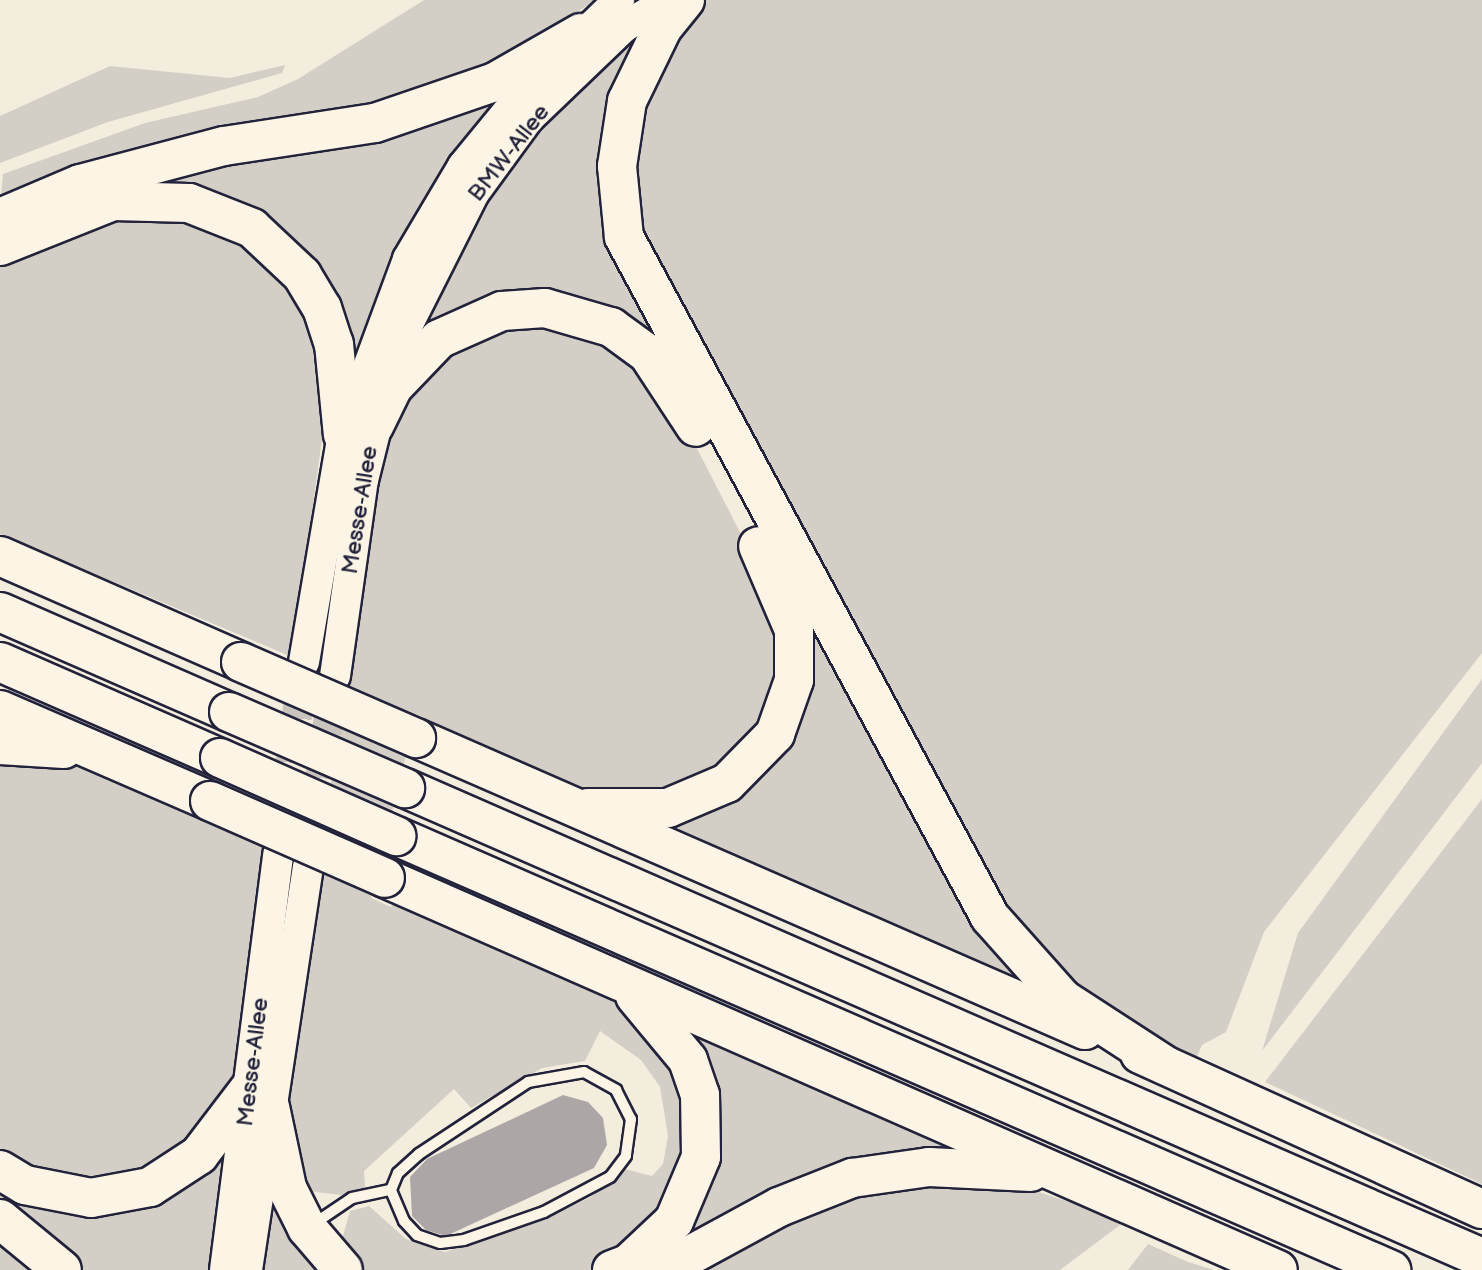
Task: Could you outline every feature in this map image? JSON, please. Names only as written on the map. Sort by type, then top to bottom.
[{"type":"highway","points":[[685,0],[663,27],[627,101],[617,166],[625,237],[990,917],[1063,999],[1163,1064]]},
{"type":"highway","points":[[0,218],[80,184],[224,146],[375,123],[495,82],[581,33]]},
{"type":"highway","points":[[0,246],[113,201],[189,203],[252,228],[302,275],[322,308],[358,431]]},
{"type":"highway","points":[[358,431],[393,387],[439,339],[502,311],[545,308],[611,327],[648,354],[673,384],[783,592],[794,630],[794,680],[775,734],[754,760],[727,783],[668,808],[575,808]]},
{"type":"highway","points":[[0,556],[1163,1064],[1482,1209]]},
{"type":"highway","points":[[0,612],[1482,1258]]},
{"type":"highway","points":[[0,662],[1391,1270]]},
{"type":"highway","points":[[0,710],[1073,1178],[1130,1208],[1278,1270]]},
{"type":"highway","points":[[0,745],[41,745],[115,760]]},
{"type":"highway","points":[[608,975],[664,1024],[688,1060],[700,1095],[701,1157],[674,1221],[628,1264],[612,1270]]},
{"type":"highway","points":[[0,1170],[25,1185],[91,1198],[150,1187],[200,1155],[260,1097],[276,1153],[307,1228],[343,1270]]},
{"type":"highway","points":[[663,1270],[779,1207],[852,1178],[971,1167],[1073,1178]]},
{"type":"highway","points":[[0,1219],[62,1270]]},
{"type":"main road","name":"BMW-Allee","points":[[358,431],[408,259],[463,166],[581,33],[619,0]]},
{"type":"main road","name":"BMW-Allee","points":[[358,431],[396,348],[474,193],[528,119],[624,27],[669,0]]},
{"type":"main road","name":"Messe-Allee","points":[[304,662],[358,431]]},
{"type":"main road","name":"Messe-Allee","points":[[335,676],[358,431]]},
{"type":"main road","name":"Messe-Allee","points":[[247,1270],[278,854]]},
{"type":"main road","name":"Messe-Allee","points":[[225,1270],[308,867]]},
{"type":"lane","points":[[583,1072],[616,1090],[631,1118],[626,1156],[610,1177],[544,1212],[464,1240],[440,1242],[418,1235],[404,1221],[391,1190],[398,1173],[419,1154],[528,1082],[583,1072]]},
{"type":"lane","points":[[307,1228],[352,1198],[391,1190]]},
{"type":"shaded area","points":[[424,0],[596,0],[459,87],[0,207],[3,174],[145,123],[258,97],[298,79]]},
{"type":"shaded area","points":[[702,0],[1482,0],[1482,653],[1264,932],[1226,1032],[1202,1045],[1195,1061],[1140,1035],[1024,944],[643,262],[632,111]]},
{"type":"shaded area","points":[[662,14],[610,204],[1061,1004],[626,819],[782,736],[783,572],[681,380],[579,305],[406,356],[454,247],[529,137]]},
{"type":"shaded area","points":[[285,65],[282,73],[108,122],[0,163],[0,116],[110,66],[230,78]]},
{"type":"shaded area","points":[[516,79],[385,280],[353,367],[319,281],[142,185]]},
{"type":"shaded area","points":[[143,208],[238,231],[312,313],[327,403],[292,657],[0,534],[0,257]]},
{"type":"shaded area","points":[[477,327],[588,327],[669,394],[782,614],[776,711],[695,791],[593,796],[416,714],[371,898],[391,907],[395,902],[629,1007],[646,1020],[691,1108],[676,1200],[596,1270],[357,1270],[338,1254],[350,1211],[369,1206],[406,1239],[445,1252],[548,1218],[591,1197],[625,1169],[652,1176],[663,1164],[668,1136],[660,1087],[641,1060],[600,1031],[585,1061],[542,1068],[471,1108],[454,1089],[364,1171],[365,1189],[342,1195],[297,1190],[287,1110],[290,1077],[375,468],[393,408]]},
{"type":"shaded area","points":[[1482,679],[1482,763],[1262,1051],[1298,933]]},
{"type":"shaded area","points":[[0,755],[70,764],[267,849],[240,1061],[224,1105],[208,1131],[123,1186],[0,1161]]},
{"type":"shaded area","points":[[1482,799],[1482,1184],[1265,1082]]},
{"type":"shaded area","points":[[675,1026],[998,1157],[943,1159],[650,1258],[692,1206]]},
{"type":"shaded area","points":[[563,1095],[588,1102],[603,1118],[607,1145],[594,1168],[446,1236],[426,1230],[412,1216],[410,1177],[427,1159]]},
{"type":"shaded area","points":[[227,1136],[216,1270],[77,1270],[0,1207],[0,1181],[70,1207]]},
{"type":"shaded area","points":[[271,1171],[331,1270],[258,1270]]},
{"type":"shaded area","points":[[895,1183],[1018,1185],[1096,1211],[1120,1225],[1060,1270],[692,1270],[788,1217]]},
{"type":"shaded area","points":[[0,1231],[46,1270],[0,1270]]},
{"type":"shaded area","points":[[1148,1244],[1188,1262],[1214,1270],[1128,1270]]},
{"type":"tunnel","points":[[279,852],[303,669]]},
{"type":"tunnel","points":[[308,867],[334,680]]}]
